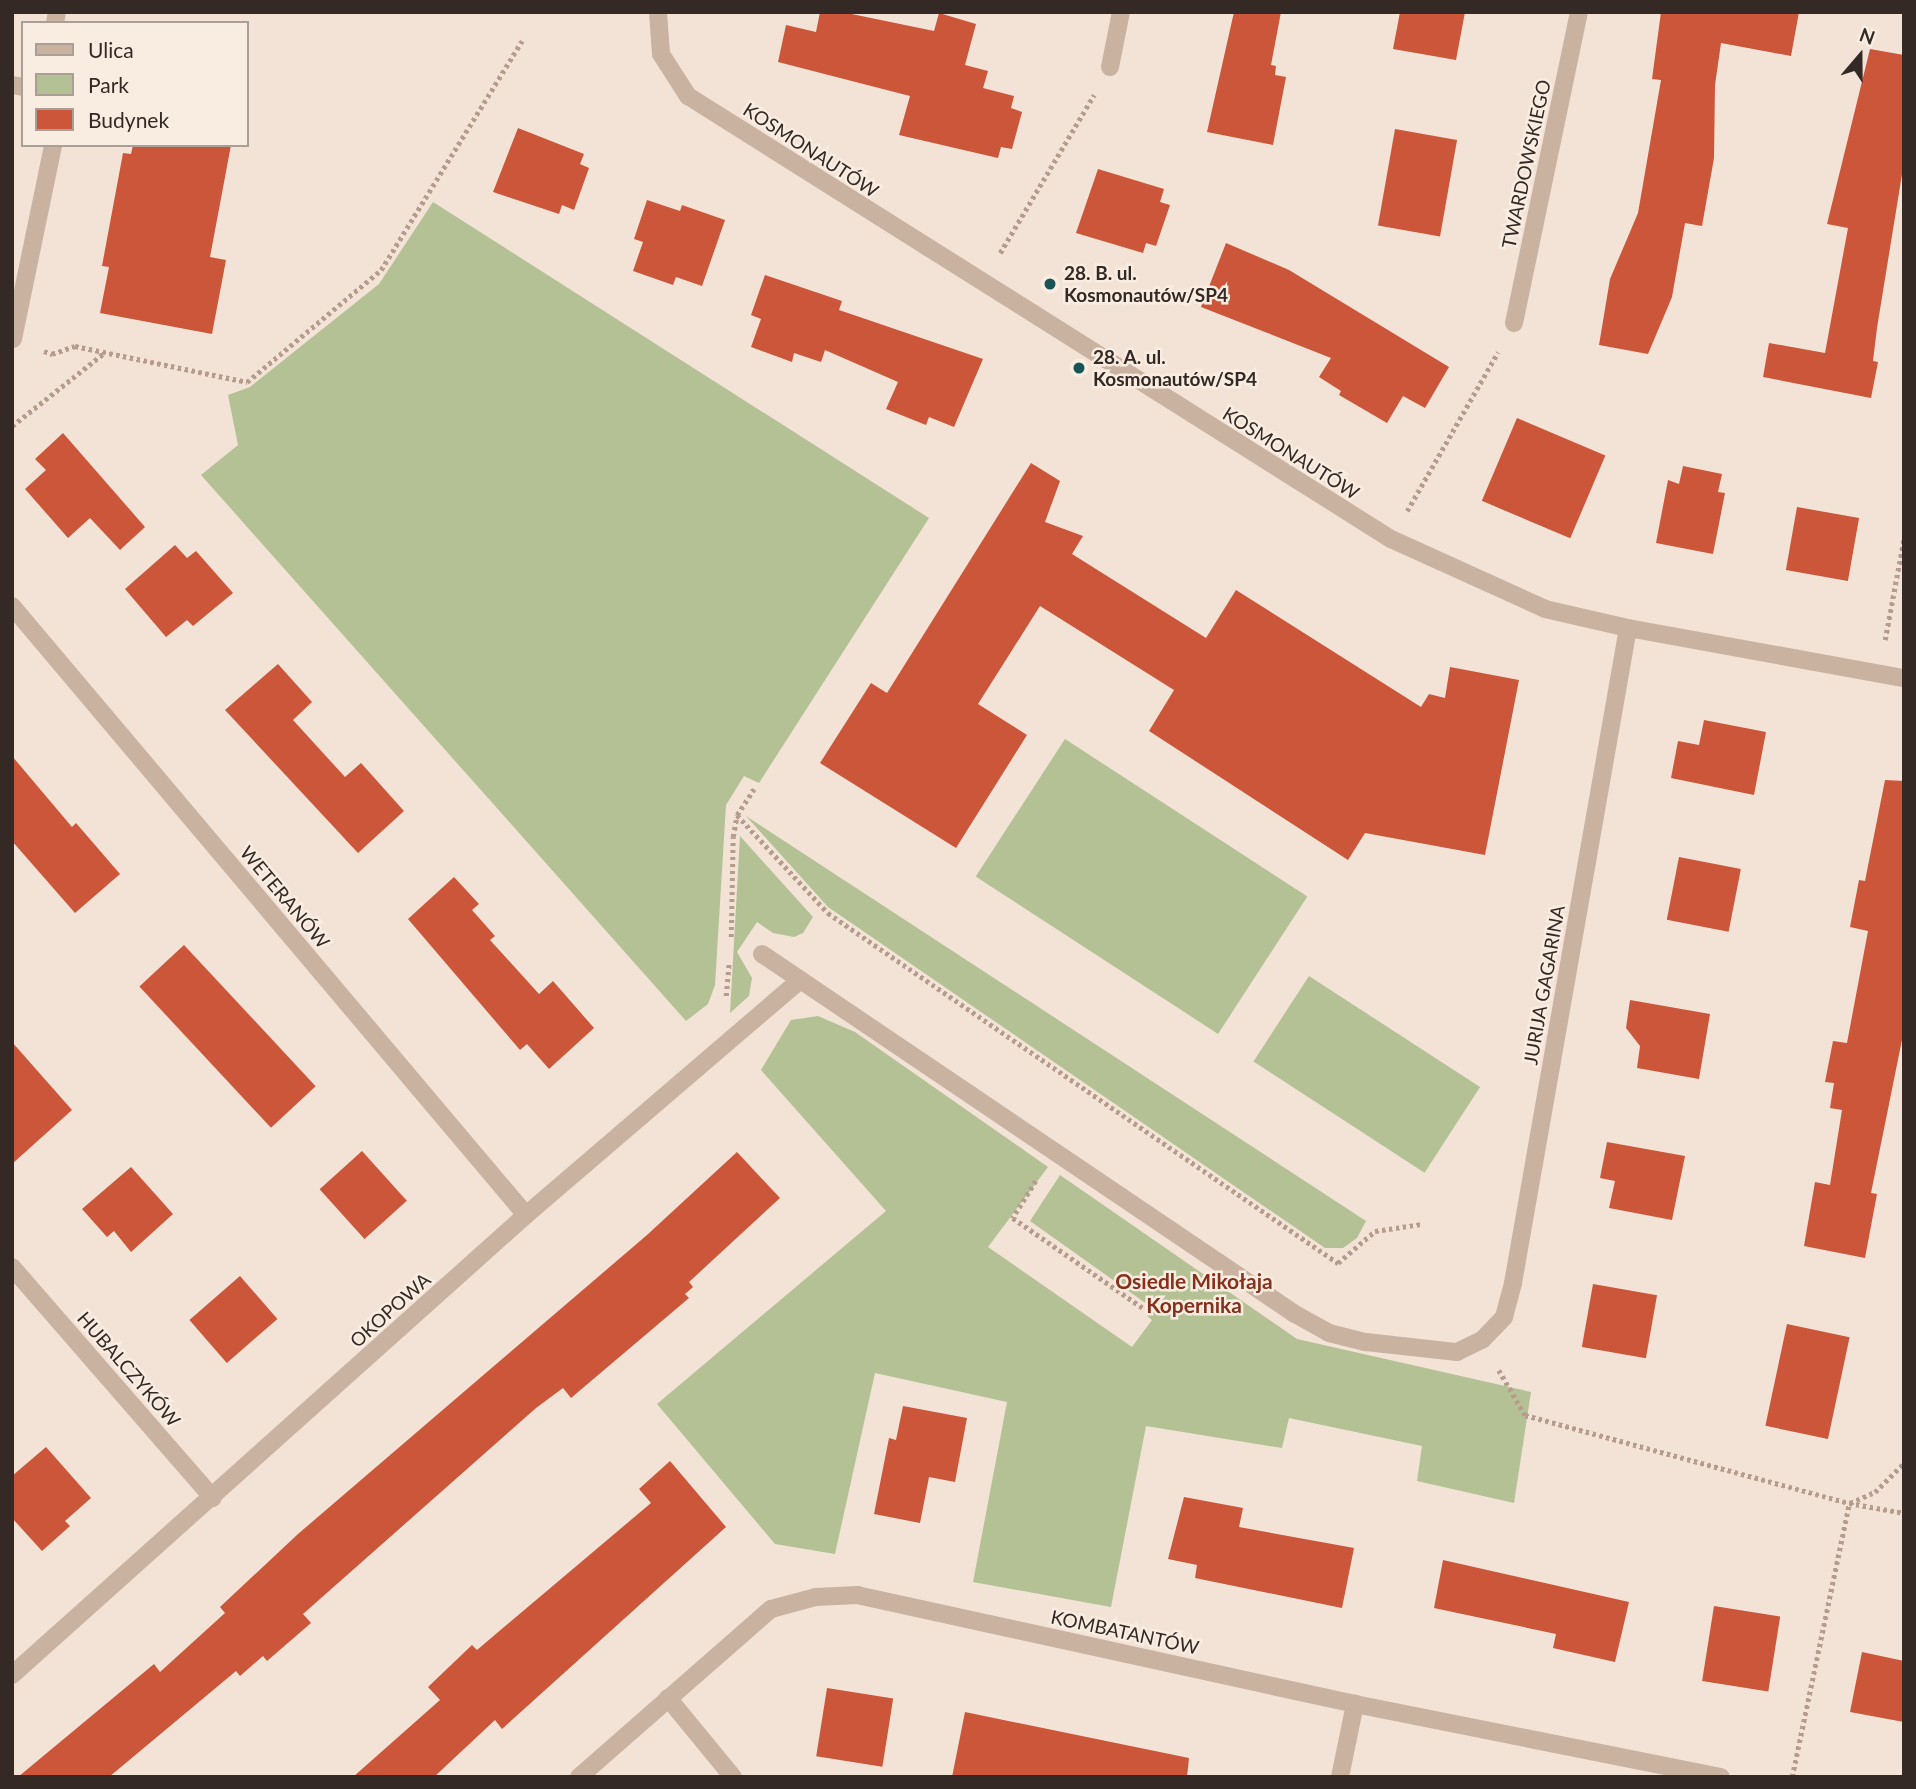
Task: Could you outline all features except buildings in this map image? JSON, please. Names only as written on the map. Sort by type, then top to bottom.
[{"type":"street","name":"KOSMONAUTÓW","points":[[658,12],[661,54],[688,96],[981,284],[1391,540],[1545,609],[1628,628],[1904,678]]},
{"type":"street","points":[[1110,67],[1121,12]]},
{"type":"street","name":"TWARDOWSKIEGO","points":[[1514,323],[1579,12]]},
{"type":"street","points":[[13,339],[53,147]]},
{"type":"street","name":"WETERANÓW","points":[[12,607],[526,1214]]},
{"type":"street","name":"JURIJA GAGARINA","points":[[1482,1340],[1504,1317],[1513,1283],[1628,628]]},
{"type":"street","points":[[762,954],[1295,1314],[1329,1333],[1427,1352],[1457,1352],[1482,1340]]},
{"type":"street","name":"OKOPOWA","points":[[12,1675],[213,1499],[526,1214],[722,1051],[800,980]]},
{"type":"street","name":"HUBALCZYKÓW","points":[[12,1267],[213,1499]]},
{"type":"street","name":"KOMBATANTÓW","points":[[579,1777],[771,1609],[816,1597],[858,1595],[1355,1704],[1721,1777]]},
{"type":"street","points":[[668,1698],[733,1777]]},
{"type":"street","points":[[1340,1777],[1355,1704]]},
{"type":"path","points":[[13,339],[52,354],[75,346],[247,382],[381,270],[522,41]]},
{"type":"path","points":[[981,284],[1110,67]]},
{"type":"path","points":[[1391,540],[1514,323]]},
{"type":"path","points":[[12,426],[105,352]]},
{"type":"path","points":[[1879,673],[1904,537]]},
{"type":"path","points":[[730,944],[737,815],[754,789]]},
{"type":"path","points":[[737,815],[828,914],[1338,1263],[1375,1231],[1422,1224]]},
{"type":"path","points":[[722,1051],[729,957]]},
{"type":"path","points":[[1055,1150],[1013,1217],[1143,1308]]},
{"type":"path","points":[[1482,1340],[1525,1415],[1849,1503],[1904,1513]]},
{"type":"path","points":[[1849,1503],[1875,1492],[1904,1463]]},
{"type":"path","points":[[1792,1777],[1849,1503]]},
{"type":"green space","points":[[433,202],[929,518],[759,783],[744,776],[726,805],[715,985],[708,1004],[686,1021],[201,475],[238,445],[228,395],[250,387],[379,284]]},
{"type":"green space","points":[[1065,739],[1307,896],[1218,1034],[976,877]]},
{"type":"green space","points":[[746,816],[1366,1221],[1357,1238],[1343,1248],[1325,1248],[828,907]]},
{"type":"green space","points":[[740,836],[813,917],[803,933],[794,937],[773,933],[757,922],[737,952],[752,978],[749,996],[730,1013]]},
{"type":"green space","points":[[1309,976],[1480,1087],[1425,1173],[1253,1062]]},
{"type":"green space","points":[[818,1016],[855,1032],[1048,1167],[988,1247],[1132,1347],[1152,1320],[1146,1315],[1151,1307],[1030,1221],[1060,1175],[1297,1339],[1531,1392],[1514,1503],[1417,1481],[1422,1446],[1289,1418],[1282,1448],[1146,1426],[1111,1607],[973,1582],[1007,1402],[875,1373],[835,1554],[775,1544],[657,1404],[886,1211],[761,1070],[791,1020]]},
{"type":"place","name":"28. B. ul. Kosmonautów/SP4","points":[[1050,284]]},
{"type":"place","name":"28. A. ul. Kosmonautów/SP4","points":[[1079,368]]},
{"type":"district","name":"Osiedle Mikołaja Kopernika","points":[[1194,1293]]}]
